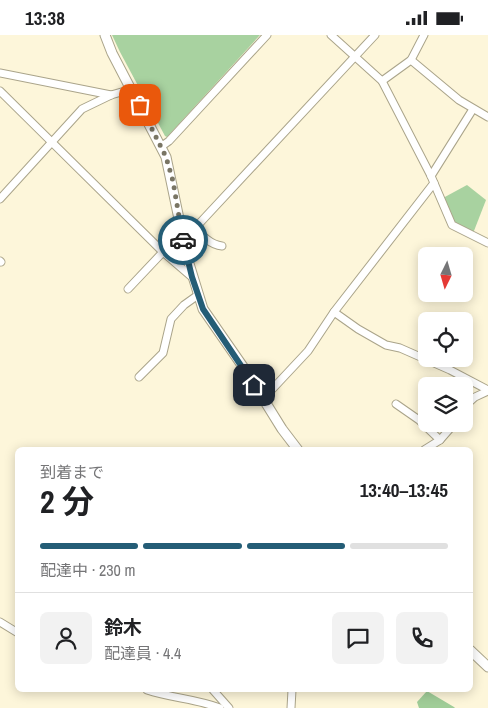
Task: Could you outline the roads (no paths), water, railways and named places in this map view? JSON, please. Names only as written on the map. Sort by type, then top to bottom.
[{"type":"main road","points":[[105,35],[112,53],[162,146],[173,181],[182,235],[192,277],[210,322],[234,354],[296,447]]},
{"type":"main road","points":[[473,653],[488,667]]},
{"type":"street","points":[[162,146],[169,141],[267,35]]},
{"type":"street","points":[[331,35],[382,81],[432,179],[452,225],[488,243]]},
{"type":"street","points":[[182,235],[196,226],[375,35]]},
{"type":"street","points":[[382,81],[411,60],[424,35]]},
{"type":"street","points":[[411,60],[446,90],[488,117]]},
{"type":"street","points":[[0,73],[111,95]]},
{"type":"street","points":[[0,199],[82,109],[111,95],[132,89]]},
{"type":"street","points":[[0,91],[163,252],[192,277]]},
{"type":"street","points":[[263,399],[308,351],[334,311],[432,179],[473,109]]},
{"type":"street","points":[[196,226],[211,243],[222,246]]},
{"type":"street","points":[[128,289],[163,252]]},
{"type":"street","points":[[138,377],[163,353],[171,319],[184,305],[198,295]]},
{"type":"street","points":[[334,311],[358,329],[386,345],[400,348],[450,370],[488,390]]},
{"type":"street","points":[[473,399],[488,390]]},
{"type":"street","points":[[396,403],[440,439]]},
{"type":"street","points":[[428,447],[447,432]]},
{"type":"street","points":[[0,622],[15,631]]},
{"type":"street","points":[[153,692],[220,708]]},
{"type":"street","points":[[215,692],[229,708]]},
{"type":"street","points":[[291,708],[292,692]]}]
